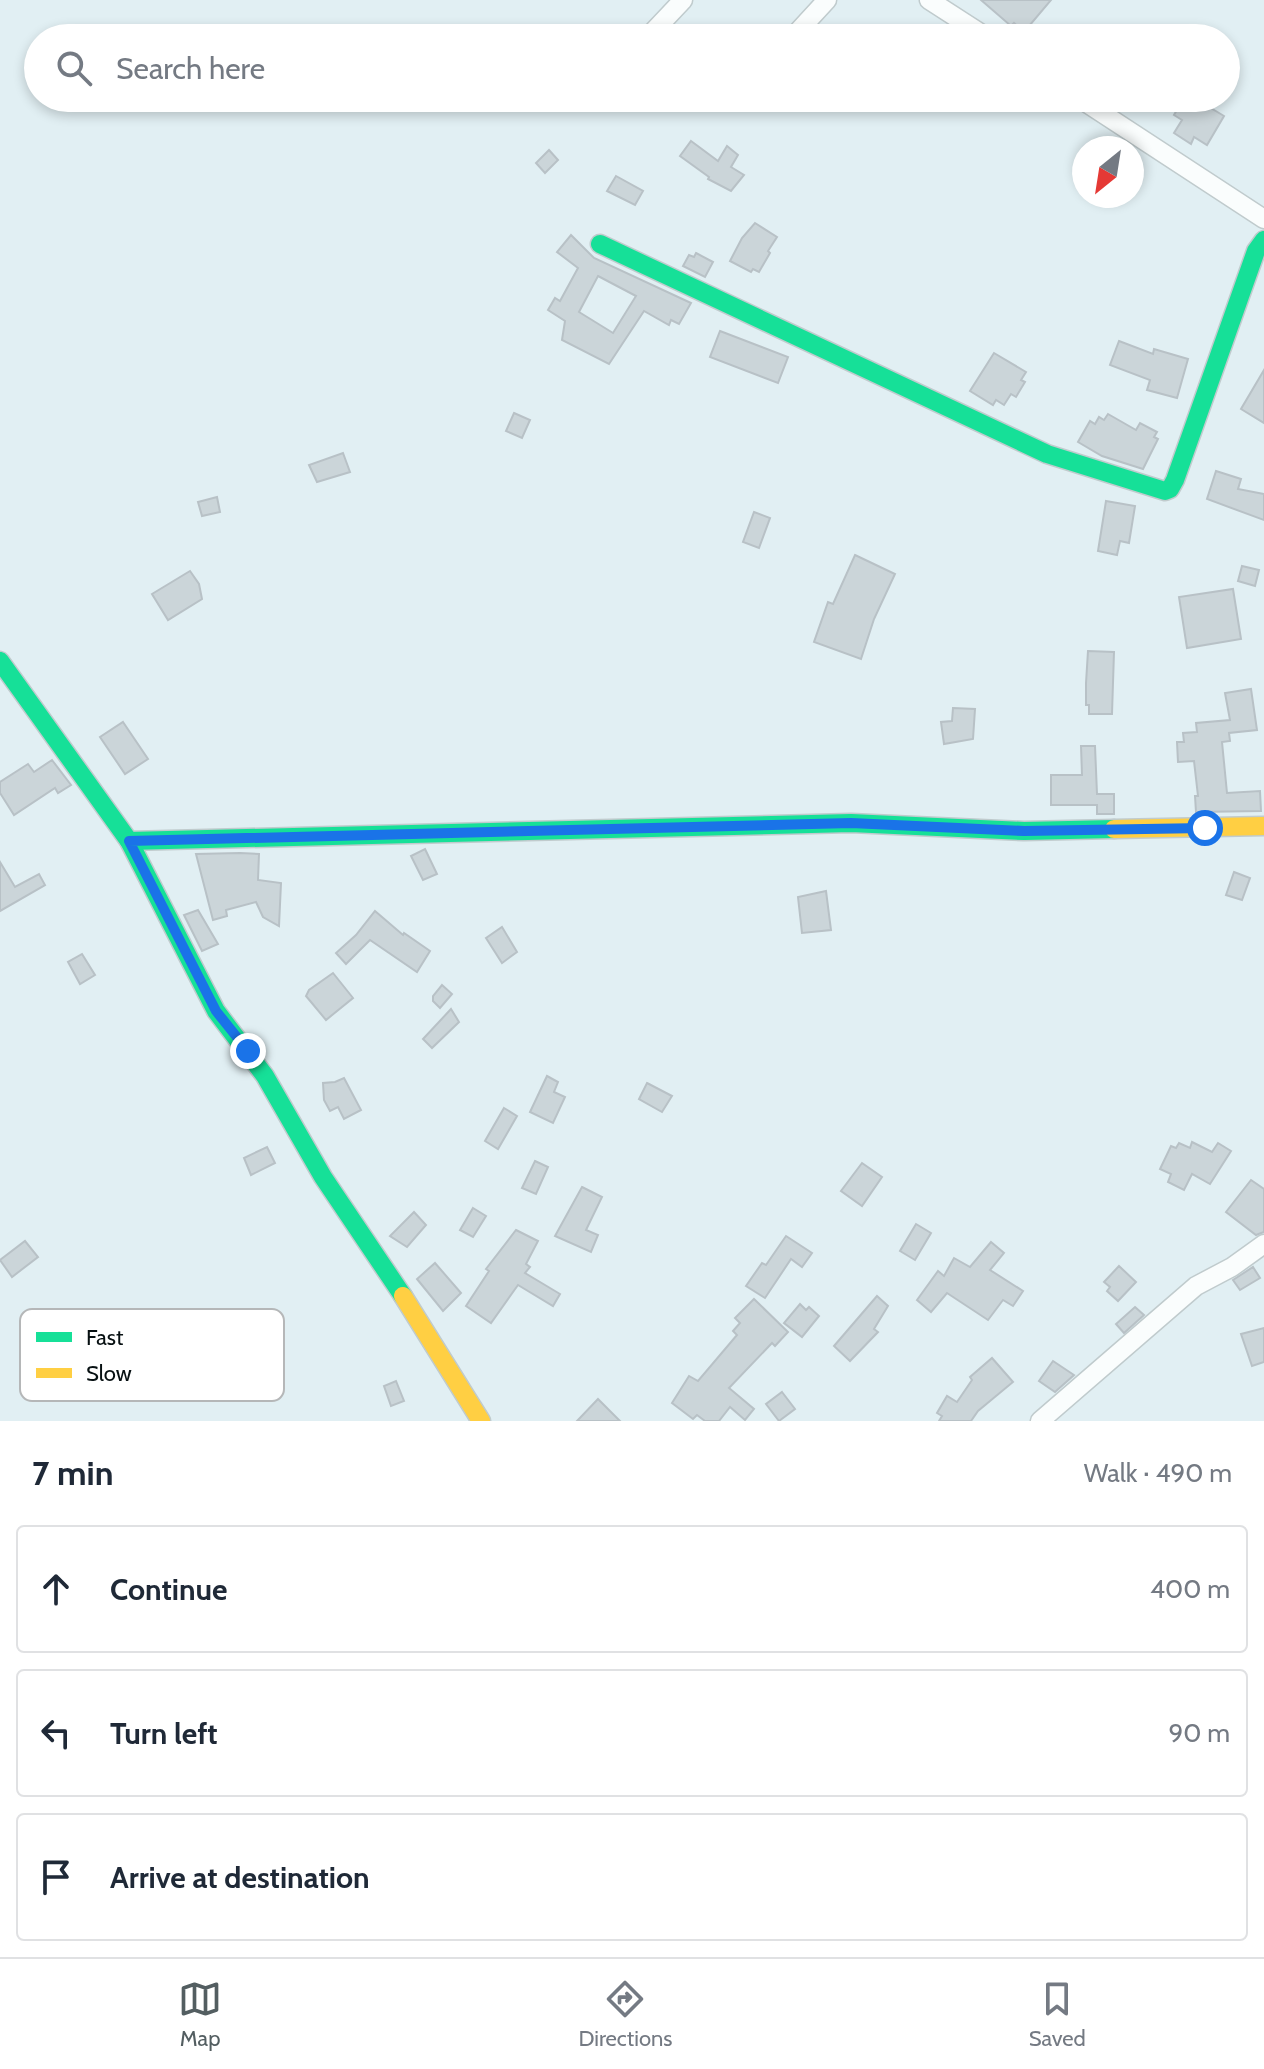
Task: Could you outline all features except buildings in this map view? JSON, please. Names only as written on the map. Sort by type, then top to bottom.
[{"type":"street","points":[[660,24],[683,0]]},
{"type":"street","points":[[805,24],[827,0]]},
{"type":"street","points":[[929,0],[966,24]]},
{"type":"street","points":[[1100,112],[1264,219]]},
{"type":"street","points":[[600,244],[1047,454],[1165,491],[1175,480],[1224,336],[1256,251],[1264,240]]},
{"type":"street","points":[[0,661],[129,841],[216,1011],[265,1076],[323,1177],[388,1272],[481,1421]]},
{"type":"street","points":[[129,841],[851,823],[1024,831],[1264,826]]},
{"type":"street","points":[[1040,1421],[1196,1286],[1232,1267],[1264,1244]]},
{"type":"traffic: fast","points":[[600,244],[1047,454],[1165,491],[1175,480],[1256,251],[1264,240]]},
{"type":"traffic: fast","points":[[0,661],[129,841],[216,1011],[265,1076],[323,1177],[403,1296]]},
{"type":"traffic: fast","points":[[129,841],[851,823],[1024,831],[1114,829]]},
{"type":"traffic: slow","points":[[1114,829],[1264,826]]},
{"type":"traffic: slow","points":[[403,1296],[481,1421]]},
{"type":"route","points":[[248,1051],[216,1011],[129,841],[851,823],[1024,831],[1205,828]]}]
